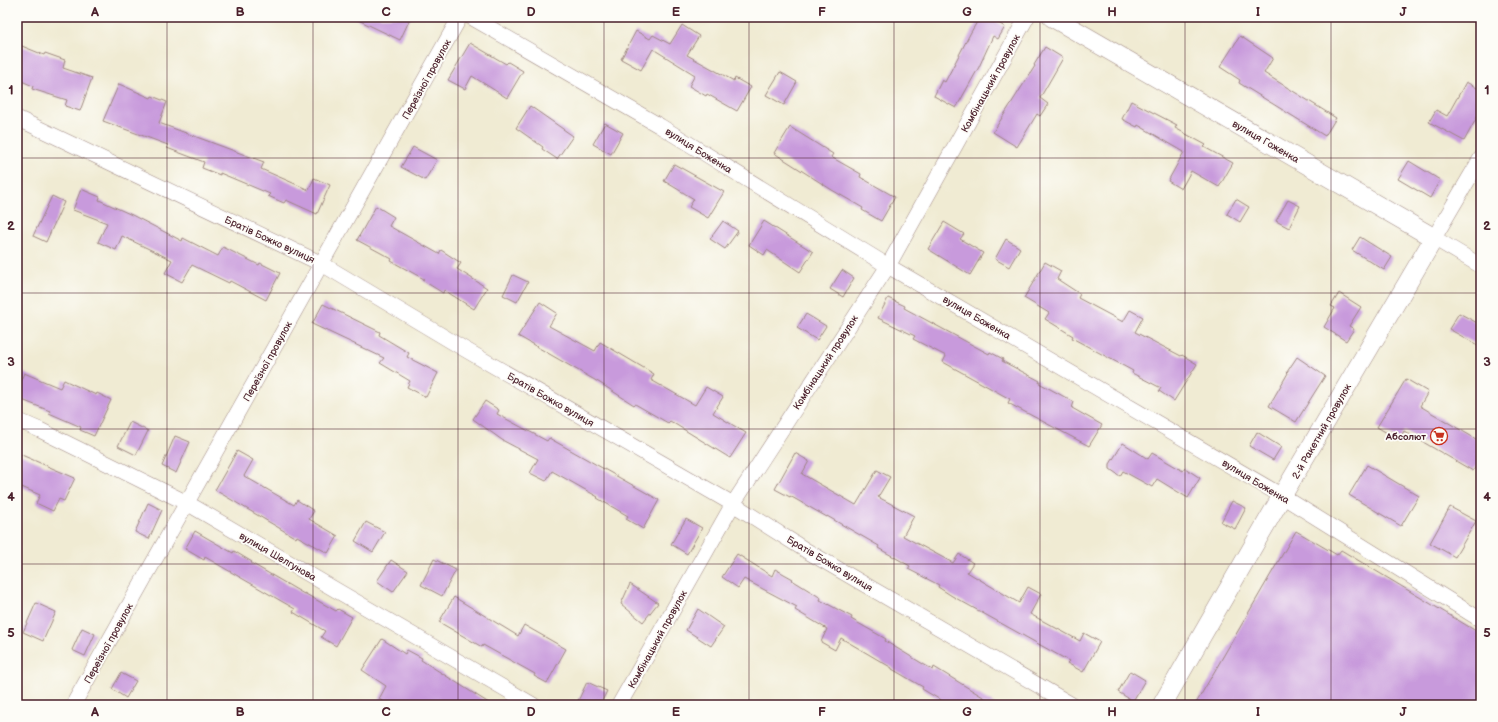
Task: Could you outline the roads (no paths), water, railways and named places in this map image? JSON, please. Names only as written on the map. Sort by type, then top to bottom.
[{"type":"street","name":"Переїзної провулок","points":[[73,705],[460,17]]},
{"type":"street","name":"вулиця Боженка","points":[[471,17],[660,126],[888,266],[1282,496],[1481,620]]},
{"type":"street","name":"Комбінацький провулок","points":[[619,705],[733,504],[888,266],[1027,17]]},
{"type":"street","name":"вулиця Гоженка","points":[[1052,17],[1481,266]]},
{"type":"street","name":"Братів Божко вулиця","points":[[17,118],[322,264],[473,354],[733,504],[807,551],[1072,705]]},
{"type":"street","name":"2-й Ракетний провулок","points":[[1162,705],[1282,496],[1481,158]]},
{"type":"street","name":"вулиця Шелгунова","points":[[17,420],[47,433],[187,503],[533,705]]},
{"type":"place","name":"Абсолют","points":[[1439,436]]}]
